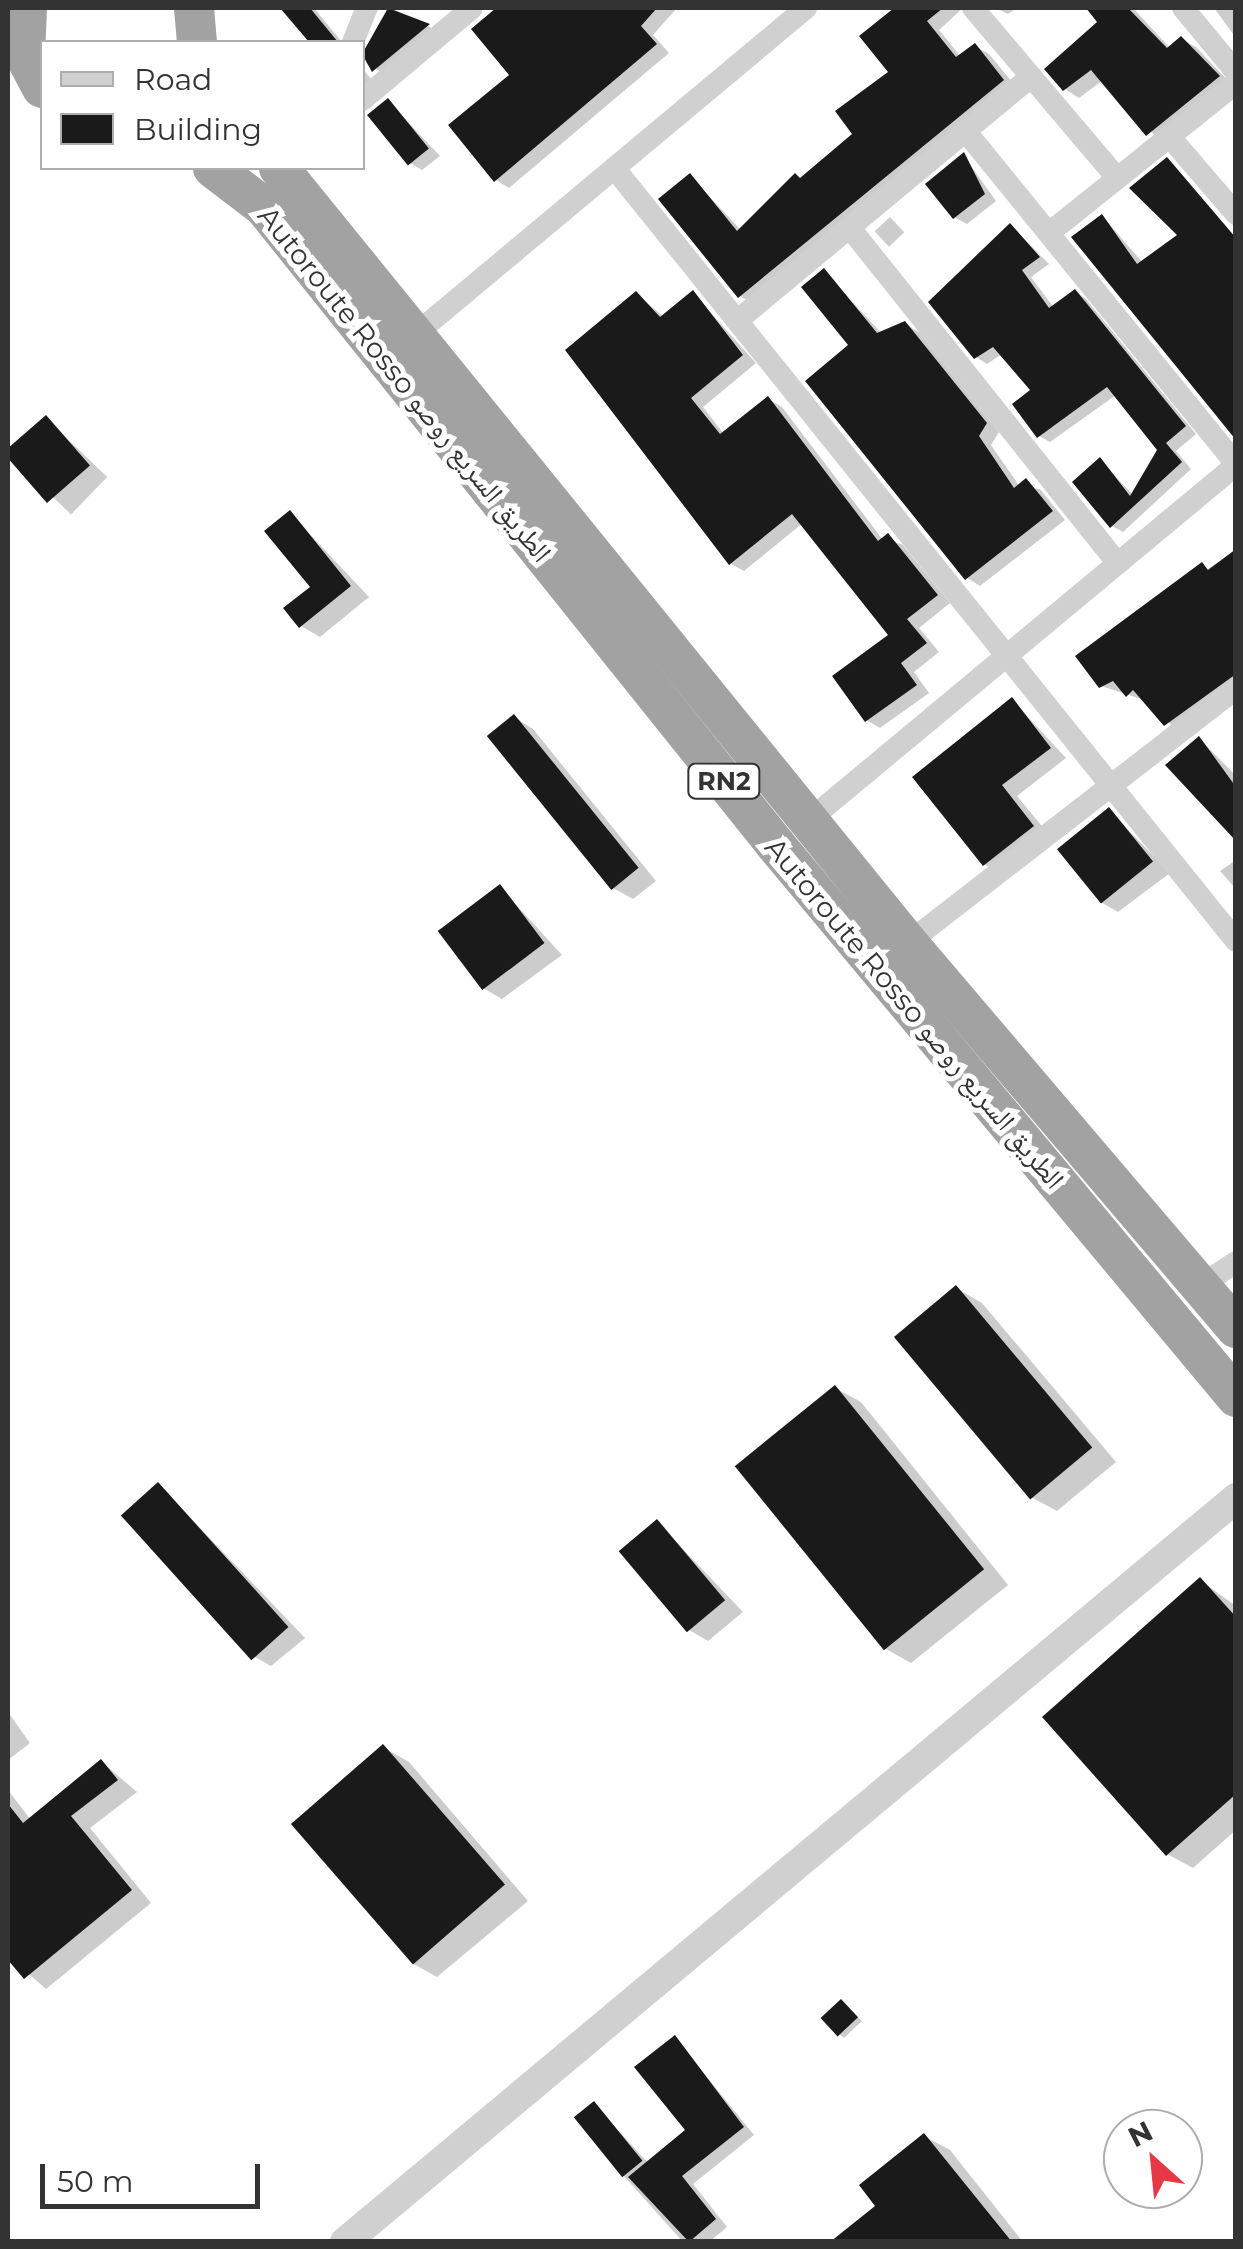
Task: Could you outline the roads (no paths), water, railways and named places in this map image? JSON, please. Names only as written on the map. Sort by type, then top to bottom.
[{"type":"highway","points":[[27,8],[34,72]]},
{"type":"highway","points":[[194,8],[197,40]]},
{"type":"highway","points":[[8,18],[34,72]]},
{"type":"highway","name":"Autoroute Rosso الطريق السريع روصو","points":[[216,170],[264,207],[401,346],[1236,1328]]},
{"type":"highway","name":"Autoroute Rosso الطريق السريع روصو","points":[[281,170],[401,346],[1236,1397]]},
{"type":"street","points":[[354,40],[366,8]]},
{"type":"street","points":[[365,97],[472,8]]},
{"type":"street","points":[[401,346],[806,8]]},
{"type":"street","points":[[974,8],[1117,178]]},
{"type":"street","points":[[1184,8],[1236,72]]},
{"type":"street","points":[[738,320],[1031,77]]},
{"type":"street","points":[[1048,233],[1236,82]]},
{"type":"street","points":[[808,821],[1236,464],[967,133]]},
{"type":"street","points":[[1170,136],[1236,214]]},
{"type":"street","points":[[616,169],[1236,941]]},
{"type":"street","points":[[850,228],[1117,562]]},
{"type":"street","points":[[908,943],[1236,689]]},
{"type":"street","points":[[1201,1284],[1236,1262]]},
{"type":"street","points":[[345,2242],[1236,1498]]}]
